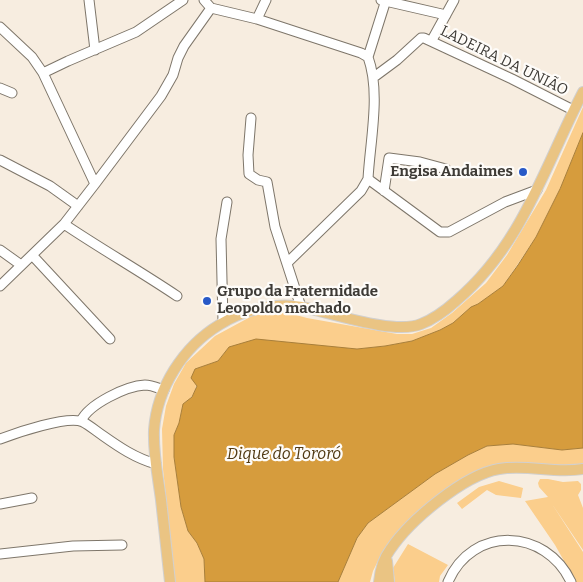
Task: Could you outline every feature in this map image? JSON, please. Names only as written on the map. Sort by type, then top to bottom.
[{"type":"main road","points":[[170,582],[154,432],[156,417],[164,390],[183,356],[208,331],[248,311],[287,306],[301,307],[396,328],[420,324],[446,309],[482,277],[510,240],[523,219],[583,92]]},
{"type":"main road","points":[[379,582],[389,550],[429,509],[463,484],[487,471],[509,467],[562,471],[583,469]]},
{"type":"main road","points":[[386,557],[389,582]]},
{"type":"street","points":[[89,0],[95,50]]},
{"type":"street","points":[[43,73],[136,32],[183,0]]},
{"type":"street","points":[[204,0],[211,8],[257,19],[350,49],[368,57]]},
{"type":"street","points":[[257,19],[266,0]]},
{"type":"street","points":[[432,40],[454,0]]},
{"type":"street","points":[[287,263],[361,192],[368,180],[374,77],[368,57],[384,1],[446,15]]},
{"type":"street","points":[[0,286],[64,224],[95,184],[161,96],[184,46],[211,8]]},
{"type":"street","points":[[0,27],[32,57],[43,73],[95,184]]},
{"type":"street","name":"LADEIRA DA UNIÃO","points":[[374,77],[397,60],[421,38],[432,40],[573,110]]},
{"type":"street","points":[[0,88],[12,93]]},
{"type":"street","points":[[251,118],[249,174],[258,180],[267,182],[275,227],[301,307]]},
{"type":"street","points":[[384,191],[389,158],[420,162],[446,169]]},
{"type":"street","points":[[0,160],[50,186],[78,206]]},
{"type":"street","points":[[368,180],[444,233],[450,232],[505,202],[537,190]]},
{"type":"street","points":[[223,322],[221,246],[227,202]]},
{"type":"street","points":[[64,224],[177,296]]},
{"type":"street","points":[[0,250],[22,265]]},
{"type":"street","points":[[32,255],[110,339]]},
{"type":"street","points":[[81,421],[85,414],[97,404],[131,388],[148,385],[164,390]]},
{"type":"street","points":[[0,439],[40,426],[59,422],[81,421],[122,449],[136,457],[156,464]]},
{"type":"street","points":[[0,504],[32,498]]},
{"type":"street","points":[[448,582],[462,559],[473,550],[487,543],[506,540],[524,542],[543,550],[558,561],[571,582]]},
{"type":"street","points":[[0,554],[73,546],[122,545]]},
{"type":"shaded area","points":[[583,107],[583,133],[560,189],[536,237],[503,286],[471,307],[453,323],[412,341],[357,349],[229,347],[218,361],[195,369],[194,393],[183,405],[174,435],[174,457],[181,507],[188,531],[197,543],[204,559],[205,582],[175,582],[163,469],[162,429],[166,406],[174,384],[186,363],[215,336],[252,316],[269,313],[285,312],[307,318],[397,334],[412,334],[431,328],[452,313],[486,283],[507,255],[546,190]]},
{"type":"shaded area","points":[[513,444],[562,450],[583,448],[583,469],[486,471],[400,531],[384,549],[373,571],[370,582],[338,582],[357,538],[368,523],[435,474],[468,455],[487,446]]},
{"type":"shaded area","points":[[540,479],[563,482],[578,481],[581,484],[581,490],[578,495],[583,508],[583,550],[552,504],[583,552],[583,582],[576,582],[555,545],[525,501],[548,497],[539,487]]},
{"type":"shaded area","points":[[499,481],[523,488],[521,498],[496,495],[487,490],[462,509],[457,503],[479,487]]},
{"type":"shaded area","points":[[408,544],[448,565],[440,576],[439,582],[395,582],[393,568]]},
{"type":"water","name":"Dique do Tororó","points":[[583,133],[583,448],[562,450],[513,444],[487,446],[468,455],[435,474],[368,523],[357,538],[338,582],[205,582],[204,559],[197,543],[188,531],[181,507],[174,457],[174,435],[183,404],[192,397],[197,386],[191,378],[195,369],[218,361],[229,347],[256,339],[357,349],[412,341],[453,323],[471,307],[503,286],[518,265],[536,237],[560,189]]},
{"type":"place","name":"Engisa Andaimes","points":[[523,172]]},
{"type":"place","name":"Grupo da Fraternidade Leopoldo machado","points":[[207,301]]}]
